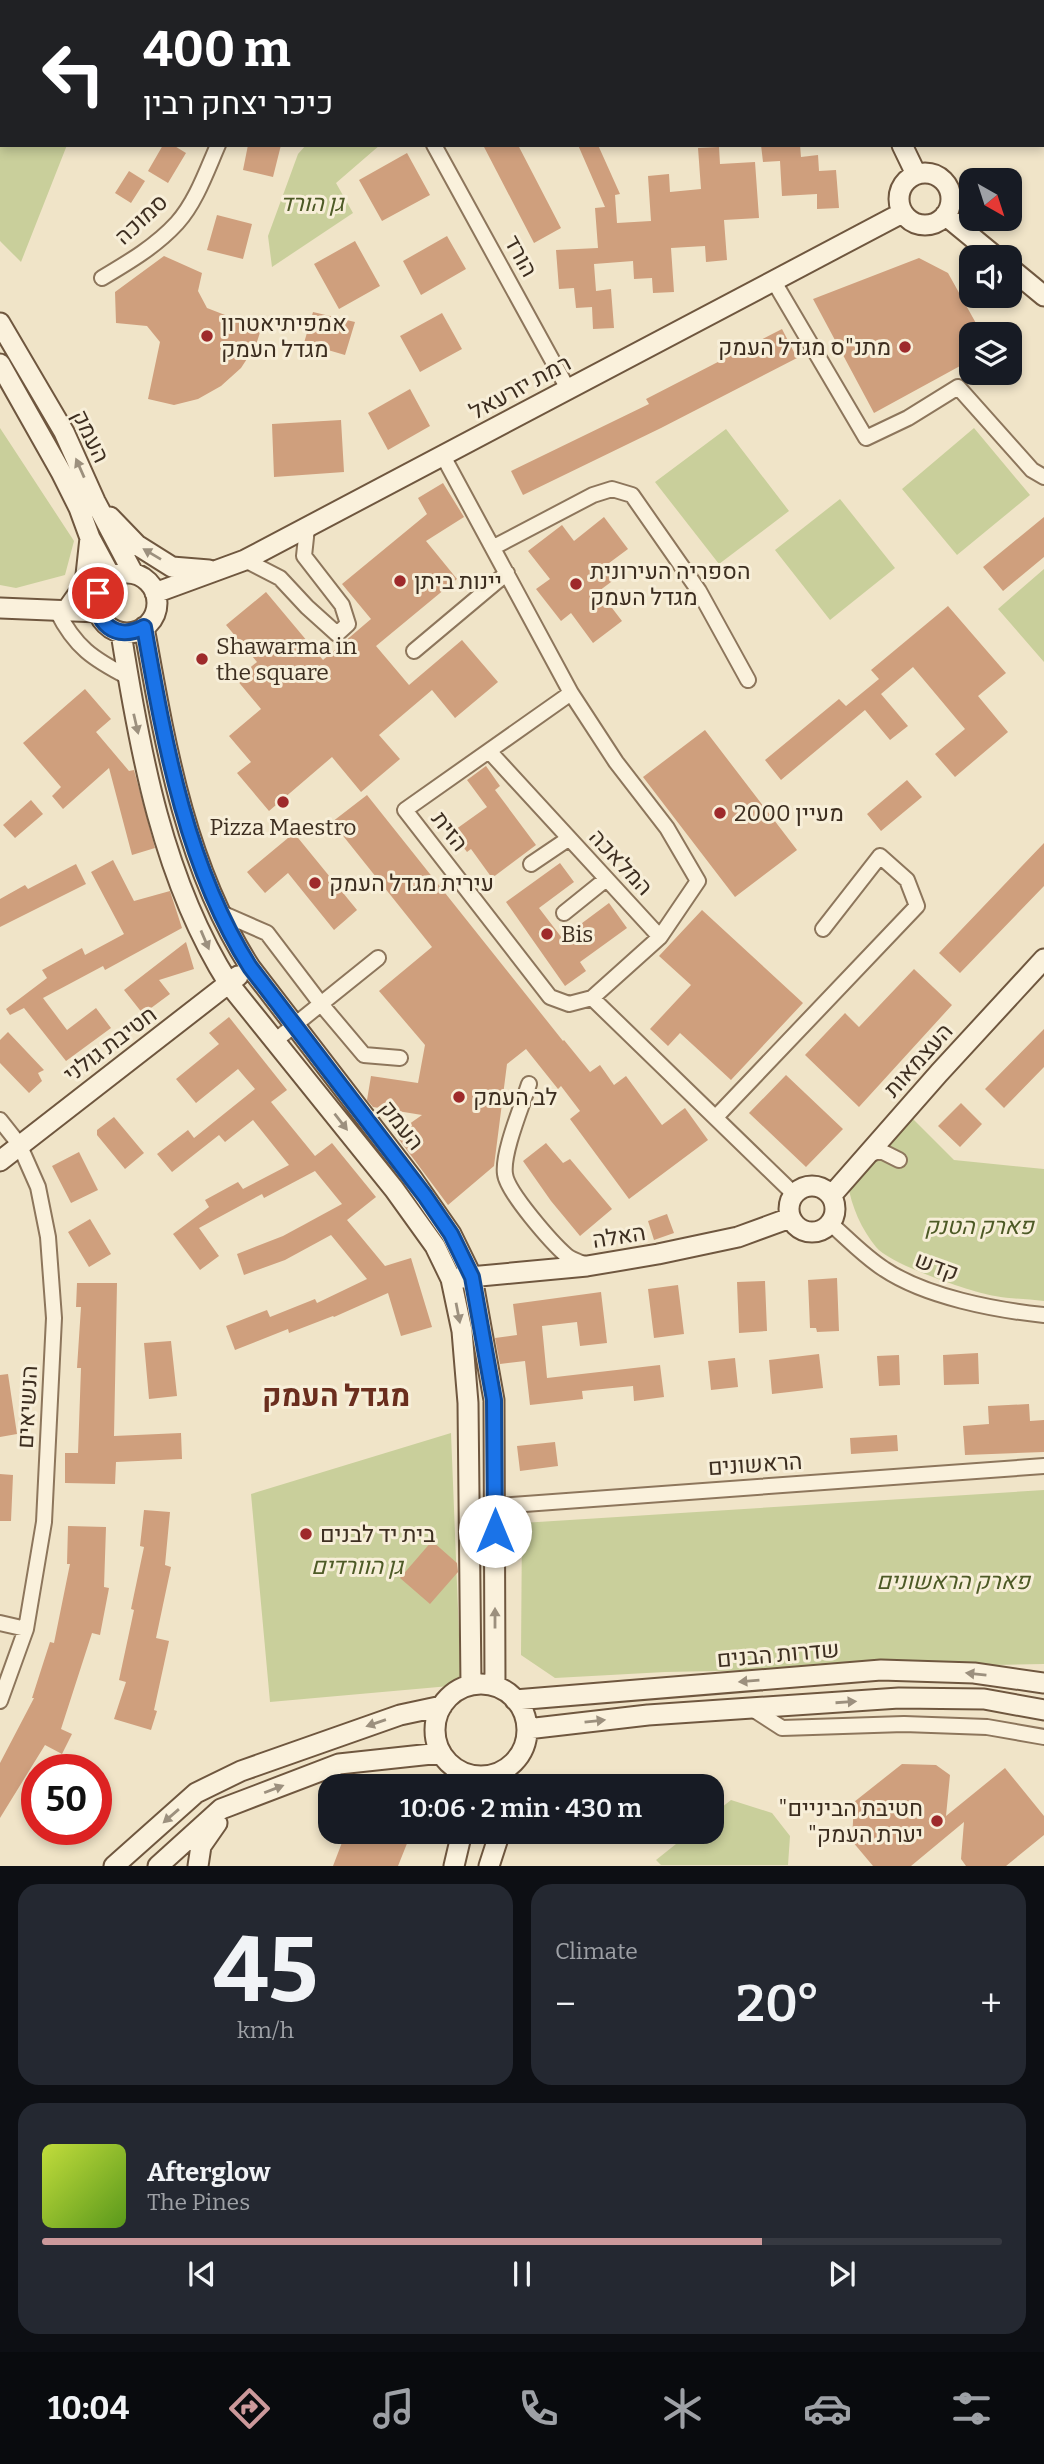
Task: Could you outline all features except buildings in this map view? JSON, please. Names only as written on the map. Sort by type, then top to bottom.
[{"type":"main road","points":[[903,147],[916,174]]},
{"type":"main road","points":[[916,174],[936,175],[946,184],[951,203],[945,215],[934,224],[919,225],[907,219],[899,205],[901,186],[916,174]]},
{"type":"main road","name":"רמת יזרעאל","points":[[155,593],[245,560],[902,213]]},
{"type":"main road","points":[[945,215],[981,245]]},
{"type":"main road","points":[[1022,278],[1044,296]]},
{"type":"main road","name":"העמק","points":[[0,323],[64,432],[95,501],[133,573]]},
{"type":"main road","name":"העמק","points":[[0,364],[61,472],[90,538],[111,577]]},
{"type":"main road","points":[[95,501],[137,545],[173,567],[217,570]]},
{"type":"main road","points":[[62,611],[85,584],[90,538]]},
{"type":"main road","points":[[133,573],[150,584],[155,593],[156,612],[144,627],[121,633],[106,626],[98,612],[98,593],[111,577],[133,573]]},
{"type":"main road","points":[[0,608],[98,612]]},
{"type":"main road","name":"העמק","points":[[144,627],[161,717],[196,857],[219,912],[250,967],[412,1178],[443,1223],[472,1277],[494,1400],[495,1686]]},
{"type":"main road","name":"העמק","points":[[121,633],[135,721],[170,860],[213,958],[229,984],[394,1189],[435,1247],[451,1279],[461,1331],[468,1403],[471,1685]]},
{"type":"main road","name":"העצמאות","points":[[831,1196],[865,1155],[1044,959]]},
{"type":"main road","name":"חטיבת גולני","points":[[0,1161],[250,967]]},
{"type":"main road","points":[[813,1186],[827,1191],[831,1196],[836,1210],[826,1229],[812,1233],[799,1228],[790,1217],[789,1205],[794,1194],[806,1187],[813,1186]]},
{"type":"main road","name":"האלה","points":[[451,1279],[587,1266],[659,1254],[738,1237],[790,1217]]},
{"type":"main road","name":"שדרות הבנים","points":[[515,1700],[881,1670],[974,1672],[1044,1683]]},
{"type":"main road","points":[[458,1774],[441,1753],[435,1738],[436,1721],[450,1696],[471,1685],[495,1686],[515,1700],[524,1713],[527,1729],[524,1745],[506,1774]]},
{"type":"main road","points":[[527,1729],[648,1715],[899,1698],[984,1699],[1044,1710]]},
{"type":"main road","points":[[114,1866],[197,1793],[241,1771],[400,1715],[442,1706]]},
{"type":"main road","points":[[158,1866],[221,1810],[229,1806],[339,1764],[441,1753]]},
{"type":"main road","points":[[198,1866],[201,1846],[229,1806]]},
{"type":"main road","points":[[454,1866],[459,1844]]},
{"type":"main road","points":[[489,1866],[496,1844]]},
{"type":"street","name":"סמוכה","points":[[102,278],[141,256],[178,222],[199,187],[217,147]]},
{"type":"street","name":"הורד","points":[[434,147],[568,389]]},
{"type":"street","points":[[773,280],[866,438],[908,418],[958,387],[1032,470],[1044,477]]},
{"type":"street","points":[[443,456],[571,693],[616,762],[667,828],[698,881],[660,937],[592,998],[794,1194]]},
{"type":"street","points":[[494,547],[593,495],[611,489],[632,495],[699,591],[748,680]]},
{"type":"street","points":[[245,560],[280,578],[337,634],[348,624],[342,605],[304,556],[307,528]]},
{"type":"street","points":[[414,651],[507,573]]},
{"type":"street","points":[[62,611],[68,634],[96,660],[128,677]]},
{"type":"street","name":"הזית","points":[[571,693],[404,810],[550,997],[569,1004],[592,998]]},
{"type":"street","name":"המלאכה","points":[[489,751],[660,937]]},
{"type":"street","points":[[531,864],[568,839]]},
{"type":"street","points":[[716,1117],[917,906],[907,880],[880,856],[823,929]]},
{"type":"street","points":[[564,913],[605,880]]},
{"type":"street","points":[[219,912],[267,933],[364,1055],[400,1058]]},
{"type":"street","points":[[276,1040],[378,958]]},
{"type":"street","points":[[529,1084],[507,1153],[505,1174],[513,1193],[542,1229],[568,1257],[587,1266]]},
{"type":"street","name":"הנשיאים","points":[[0,1120],[19,1144],[38,1187],[48,1237],[54,1318],[44,1522],[26,1629],[0,1701]]},
{"type":"street","points":[[865,1155],[881,1151],[899,1160]]},
{"type":"street","name":"קדש","points":[[831,1224],[884,1269],[915,1285],[997,1310],[1044,1315]]},
{"type":"street","name":"הראשונים","points":[[469,1508],[1044,1466]]},
{"type":"street","points":[[0,1623],[26,1629]]},
{"type":"street","points":[[751,1708],[782,1728],[904,1724],[987,1727],[1044,1737]]},
{"type":"green space","points":[[0,147],[66,147],[21,262],[0,241]]},
{"type":"green space","name":"גן הורד","points":[[304,147],[378,147],[336,183],[353,213],[272,267],[268,236],[298,154]]},
{"type":"green space","points":[[0,428],[74,541],[65,575],[16,588],[0,585]]},
{"type":"green space","points":[[974,428],[1030,495],[957,555],[902,489]]},
{"type":"green space","points":[[726,429],[789,511],[719,564],[655,482]]},
{"type":"green space","points":[[840,499],[895,568],[830,620],[775,550]]},
{"type":"green space","points":[[1044,569],[1044,662],[998,609]]},
{"type":"green space","name":"פארק הטנק","points":[[909,1115],[954,1160],[1044,1169],[1044,1301],[995,1296],[968,1289],[898,1262],[876,1247],[854,1209],[848,1184]]},
{"type":"green space","name":"גן הוורדים","points":[[451,1433],[461,1685],[270,1702],[251,1494]]},
{"type":"green space","name":"פארק הראשונים","points":[[1044,1490],[1044,1664],[665,1672],[555,1678],[521,1655],[522,1523]]},
{"type":"green space","points":[[731,1800],[772,1813],[790,1836],[788,1865],[661,1865],[656,1860],[676,1844],[724,1844],[724,1806]]},
{"type":"place","name":"אמפיתיאטרון מגדל העמק","points":[[207,336]]},
{"type":"place","name":"מתנ\"ס מגדל העמק","points":[[905,347]]},
{"type":"place","name":"יינות ביתן","points":[[400,581]]},
{"type":"place","name":"הספריה העירונית מגדל העמק","points":[[576,584]]},
{"type":"place","name":"Shawarma in the square","points":[[202,659]]},
{"type":"place","name":"Pizza Maestro","points":[[283,802]]},
{"type":"place","name":"מעיין 2000","points":[[720,813]]},
{"type":"place","name":"עירית מגדל העמק","points":[[315,883]]},
{"type":"place","name":"Bis","points":[[547,934]]},
{"type":"place","name":"לב העמק","points":[[459,1097]]},
{"type":"place","name":"בית יד לבנים","points":[[306,1534]]},
{"type":"place","name":"\"חטיבת הביניים \"יערת העמק","points":[[937,1821]]},
{"type":"district","name":"מגדל העמק","points":[[336,1396]]},
{"type":"route","points":[[98,593],[98,612],[106,626],[121,633],[137,631],[144,627],[161,717],[196,857],[235,943],[250,967],[425,1196],[451,1234],[472,1277],[494,1400],[495,1531]]}]
